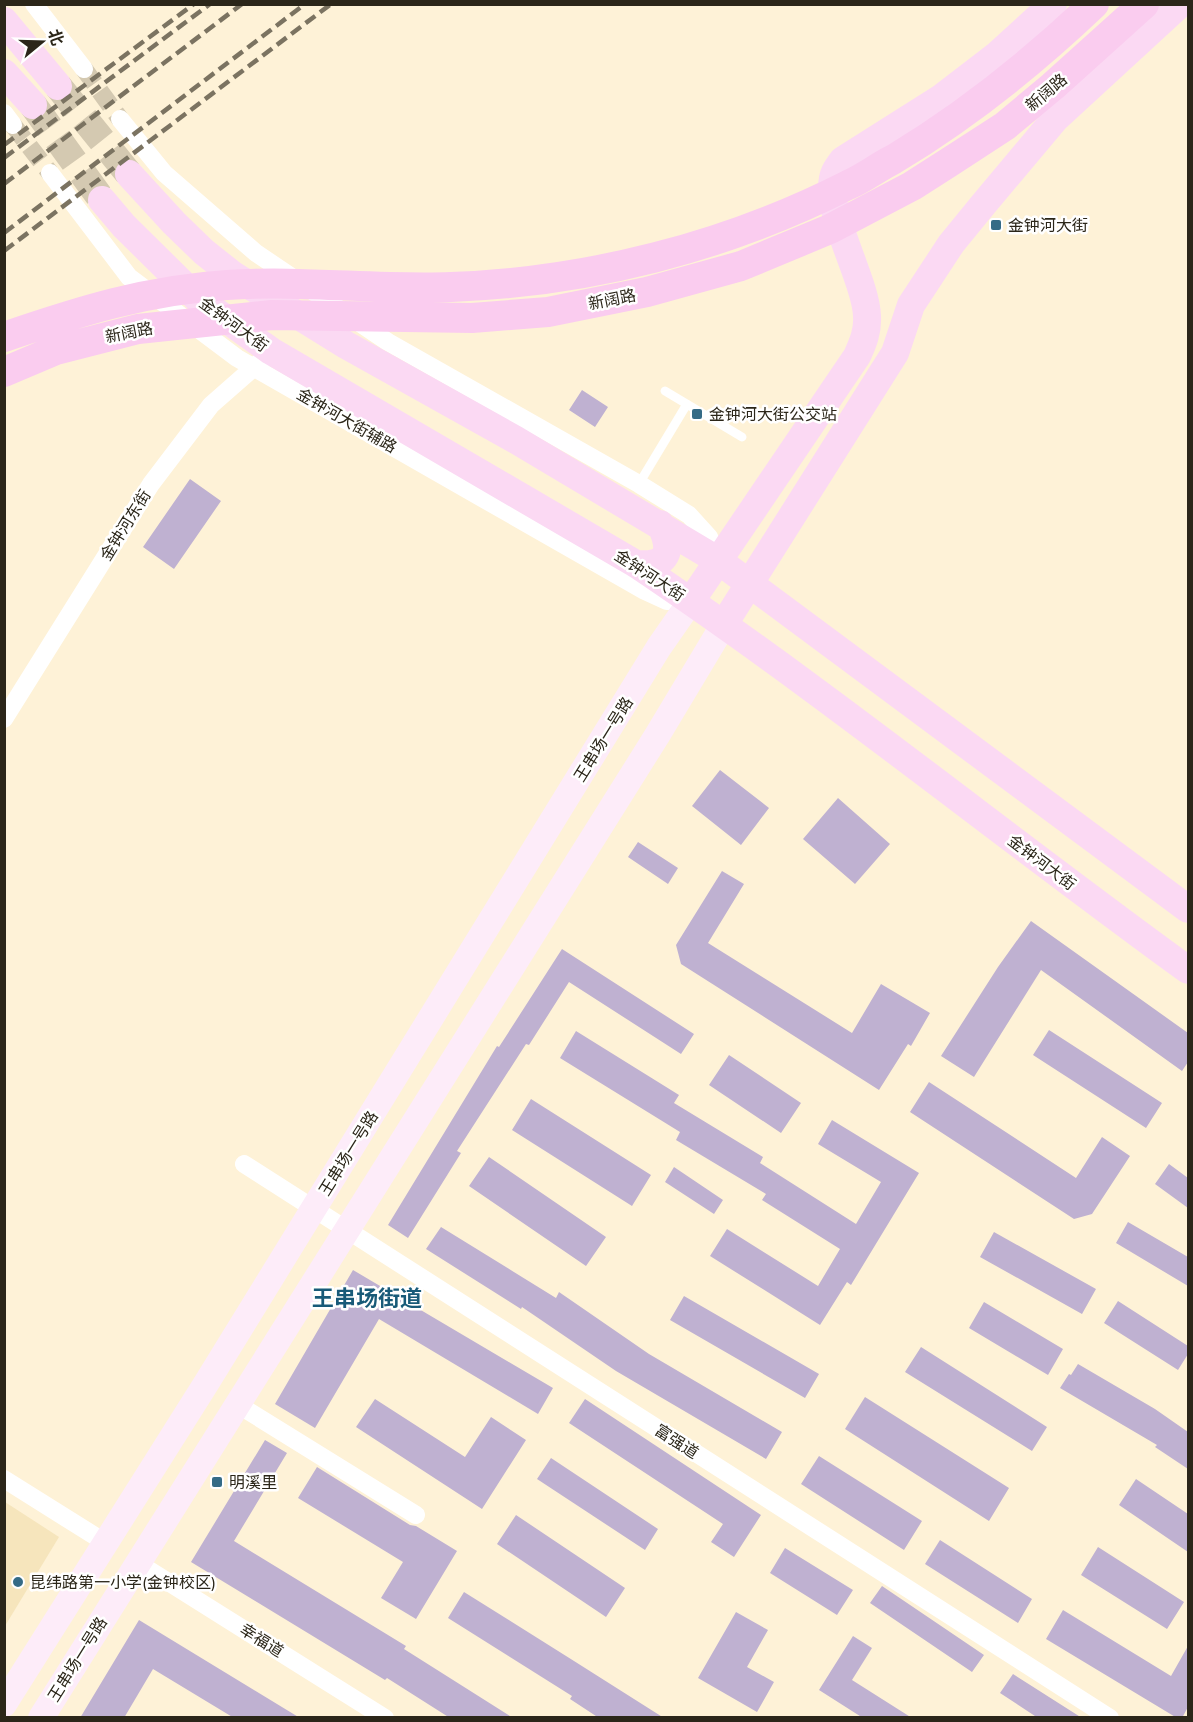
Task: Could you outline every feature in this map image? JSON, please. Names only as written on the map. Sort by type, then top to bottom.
[{"type":"highway","name":"新阔路","points":[[4,337],[100,305],[165,291],[264,284],[449,287],[500,284],[596,272],[687,248],[763,223],[849,185],[928,138],[1000,88],[1094,4]]},
{"type":"highway","name":"新阔路","points":[[4,372],[56,350],[138,329],[272,315],[472,318],[548,312],[647,292],[741,266],[830,229],[912,186],[1005,126],[1144,4]]},
{"type":"main road","points":[[691,601],[857,356],[866,335],[867,316],[864,297],[847,250],[831,192],[834,173],[843,160],[941,98],[997,55],[1053,4]]},
{"type":"main road","points":[[724,624],[895,353],[911,305],[951,244],[1055,119],[1180,4]]},
{"type":"main road","points":[[4,21],[58,86]]},
{"type":"main road","points":[[4,73],[17,114]]},
{"type":"main road","points":[[129,174],[181,231],[233,275],[346,345],[633,494],[660,524],[751,582],[1188,909]]},
{"type":"main road","name":"金钟河大街","points":[[102,200],[144,247],[262,360],[636,564],[724,624],[1188,970]]},
{"type":"main road","points":[[636,564],[653,564],[661,561],[667,553],[667,541],[660,524]]},
{"type":"main road","name":"王串场一号路","points":[[4,1704],[314,1209],[647,667],[691,601]]},
{"type":"main road","name":"王串场一号路","points":[[41,1718],[652,744],[724,624]]},
{"type":"street","points":[[33,4],[84,69]]},
{"type":"street","points":[[120,119],[164,173],[256,253],[388,342],[633,494],[688,515],[709,537],[719,561]]},
{"type":"street","name":"金钟河大街辅路","points":[[50,173],[129,277],[643,590],[667,601],[691,601]]},
{"type":"street","name":"金钟河东街","points":[[4,718],[151,484],[211,405],[262,360]]},
{"type":"street","name":"富强道","points":[[244,1164],[1110,1718]]},
{"type":"street","points":[[237,1404],[416,1515]]},
{"type":"street","points":[[4,1479],[106,1543]]},
{"type":"street","name":"幸福道","points":[[138,1563],[385,1718]]},
{"type":"lane","points":[[665,390],[742,437]]},
{"type":"lane","points":[[633,494],[687,404]]},
{"type":"shaded area","name":"昆纬路第一小学(金钟校区)","points":[[5,1502],[59,1537],[5,1626]]},
{"type":"building","points":[[582,390],[608,407],[595,427],[569,410]]},
{"type":"building","points":[[190,479],[221,501],[174,569],[143,547]]},
{"type":"building","points":[[720,770],[769,808],[741,845],[692,806]]},
{"type":"building","points":[[838,798],[890,844],[855,884],[803,839]]},
{"type":"building","points":[[638,842],[678,868],[668,884],[628,857]]},
{"type":"building","points":[[722,871],[744,884],[708,943],[852,1033],[881,984],[930,1013],[911,1046],[908,1044],[879,1090],[681,964],[676,945]]},
{"type":"building","points":[[1031,921],[1188,1033],[1188,1062],[1182,1071],[1041,970],[974,1077],[941,1056],[998,967]]},
{"type":"building","points":[[562,949],[694,1034],[681,1054],[569,982],[457,1151],[461,1153],[408,1238],[388,1225],[497,1046],[499,1047]]},
{"type":"building","points":[[1049,1030],[1162,1103],[1146,1128],[1033,1055]]},
{"type":"building","points":[[576,1031],[679,1095],[674,1103],[763,1157],[760,1163],[856,1224],[881,1182],[818,1144],[832,1120],[919,1173],[851,1285],[847,1282],[820,1325],[710,1256],[727,1229],[818,1286],[840,1249],[762,1200],[766,1194],[676,1140],[680,1132],[560,1058]]},
{"type":"building","points":[[729,1055],[801,1103],[781,1133],[709,1085]]},
{"type":"building","points":[[929,1082],[1076,1178],[1102,1137],[1130,1156],[1092,1214],[1074,1219],[910,1112]]},
{"type":"building","points":[[531,1099],[651,1175],[632,1206],[512,1130]]},
{"type":"building","points":[[489,1157],[606,1237],[586,1266],[469,1186]]},
{"type":"building","points":[[1169,1164],[1188,1178],[1188,1208],[1155,1184]]},
{"type":"building","points":[[674,1167],[723,1200],[714,1214],[665,1182]]},
{"type":"building","points":[[1128,1222],[1188,1257],[1188,1286],[1116,1243]]},
{"type":"building","points":[[441,1227],[556,1298],[559,1292],[649,1354],[782,1432],[766,1459],[616,1371],[522,1307],[521,1309],[426,1249]]},
{"type":"building","points":[[994,1232],[1096,1289],[1082,1314],[980,1257]]},
{"type":"building","points":[[353,1270],[553,1388],[538,1414],[379,1319],[315,1428],[275,1404]]},
{"type":"building","points":[[684,1296],[819,1374],[805,1398],[670,1320]]},
{"type":"building","points":[[1118,1301],[1188,1346],[1188,1354],[1178,1370],[1104,1323]]},
{"type":"building","points":[[984,1302],[1063,1349],[1048,1375],[969,1328]]},
{"type":"building","points":[[921,1347],[1047,1427],[1032,1451],[905,1372]]},
{"type":"building","points":[[1078,1364],[1155,1409],[1188,1432],[1188,1469],[1155,1447],[1157,1445],[1060,1388]]},
{"type":"building","points":[[865,1397],[1009,1488],[989,1521],[845,1429]]},
{"type":"building","points":[[375,1399],[465,1457],[491,1417],[526,1440],[482,1509],[356,1427]]},
{"type":"building","points":[[585,1399],[761,1515],[734,1557],[711,1542],[723,1524],[569,1423]]},
{"type":"building","points":[[265,1440],[287,1453],[234,1541],[406,1646],[404,1649],[513,1718],[450,1718],[191,1562]]},
{"type":"building","points":[[819,1456],[922,1521],[904,1550],[801,1484]]},
{"type":"building","points":[[551,1458],[658,1529],[645,1550],[537,1479]]},
{"type":"building","points":[[317,1467],[410,1525],[416,1526],[457,1551],[416,1619],[381,1598],[403,1562],[298,1498]]},
{"type":"building","points":[[1136,1479],[1188,1514],[1188,1552],[1119,1505]]},
{"type":"building","points":[[516,1515],[625,1588],[606,1617],[497,1544]]},
{"type":"building","points":[[940,1540],[1032,1599],[1018,1623],[925,1564]]},
{"type":"building","points":[[1098,1547],[1184,1602],[1167,1629],[1081,1575]]},
{"type":"building","points":[[785,1548],[853,1590],[837,1615],[770,1573]]},
{"type":"building","points":[[882,1586],[984,1655],[972,1672],[870,1603]]},
{"type":"building","points":[[464,1592],[664,1718],[599,1718],[570,1699],[572,1696],[448,1618]]},
{"type":"building","points":[[1063,1610],[1171,1676],[1188,1646],[1188,1707],[1182,1718],[1177,1718],[1046,1639]]},
{"type":"building","points":[[736,1612],[768,1630],[747,1667],[774,1682],[757,1712],[698,1678]]},
{"type":"building","points":[[139,1620],[300,1718],[234,1718],[153,1669],[124,1718],[80,1718]]},
{"type":"building","points":[[853,1636],[872,1648],[852,1680],[912,1718],[863,1718],[819,1690]]},
{"type":"building","points":[[1013,1674],[1082,1718],[1038,1718],[1000,1693]]},
{"type":"tunnel","points":[[84,69],[120,119]]},
{"type":"tunnel","points":[[58,86],[129,174]]},
{"type":"tunnel","points":[[33,105],[102,200]]},
{"type":"tunnel","points":[[13,125],[50,173]]},
{"type":"railway","points":[[4,145],[194,4]]},
{"type":"railway","points":[[4,158],[210,4]]},
{"type":"railway","points":[[4,184],[242,4]]},
{"type":"railway","points":[[4,233],[305,4]]},
{"type":"railway","points":[[4,251],[331,4]]},
{"type":"place","name":"金钟河大街","points":[[996,225]]},
{"type":"place","name":"金钟河大街公交站","points":[[697,414]]},
{"type":"place","name":"明溪里","points":[[217,1482]]},
{"type":"place","name":"昆纬路第一小学(金钟校区)","points":[[18,1582]]},
{"type":"district","name":"王串场街道","points":[[367,1298]]}]
